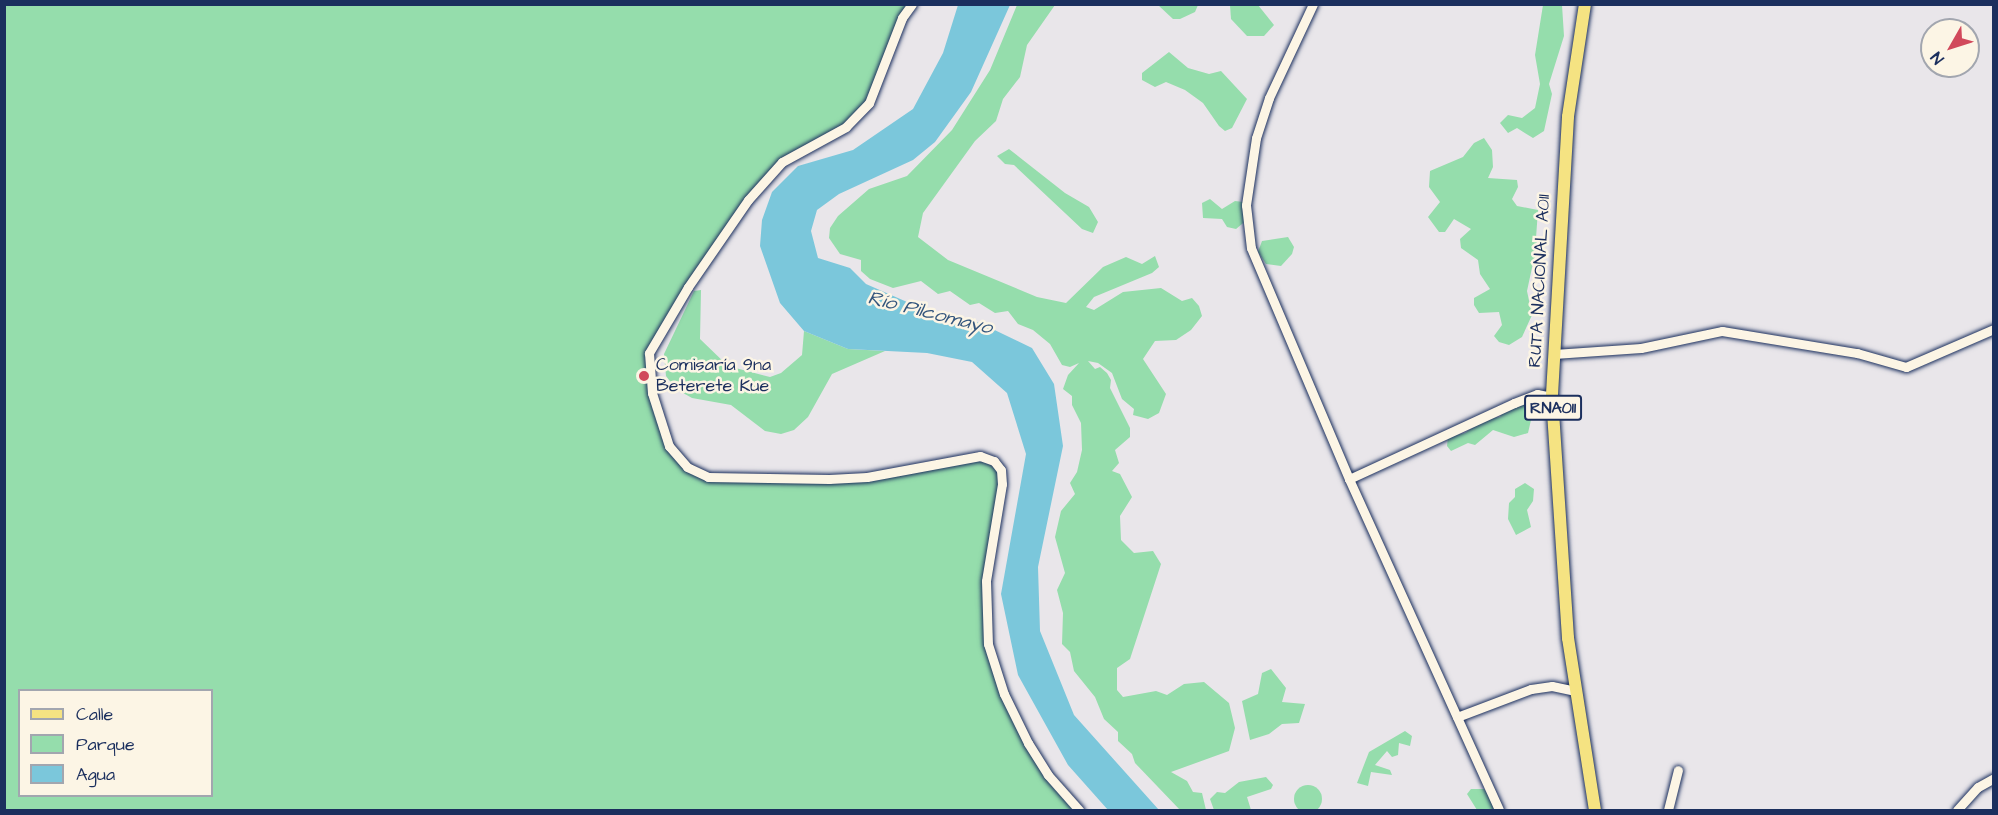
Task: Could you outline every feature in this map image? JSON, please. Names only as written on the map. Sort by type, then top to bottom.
[{"type":"main road","name":"RUTA NACIONAL A011","points":[[1585,4],[1568,117],[1552,397],[1568,638],[1595,810]]},
{"type":"street","points":[[912,4],[902,18],[869,103],[846,127],[782,162],[748,201],[688,287],[649,353],[652,393],[669,447],[687,467],[708,477],[829,479],[867,477],[980,456],[993,461],[1001,470],[1002,484],[986,581],[988,644],[1004,694],[1028,743],[1048,775],[1079,810]]},
{"type":"street","points":[[1313,4],[1269,98],[1256,138],[1248,175],[1247,224],[1260,274],[1349,479],[1499,810]]},
{"type":"street","points":[[1554,354],[1641,348],[1722,331],[1857,353],[1906,367],[1994,329]]},
{"type":"street","points":[[1349,479],[1514,403],[1537,394],[1552,397]]},
{"type":"street","points":[[1457,717],[1531,688],[1552,686],[1575,691]]},
{"type":"street","points":[[1668,810],[1678,770]]},
{"type":"street","points":[[1957,810],[1978,787],[1994,778]]},
{"type":"green space","points":[[5,5],[912,5],[869,103],[858,117],[797,152],[748,201],[656,336],[649,369],[677,458],[708,477],[829,479],[980,456],[1001,470],[990,545],[988,644],[1028,743],[1079,810],[5,810]]},
{"type":"green space","points":[[1017,5],[1055,5],[1027,45],[1020,77],[1003,99],[996,121],[975,141],[923,213],[918,237],[948,260],[1037,297],[1066,303],[1103,267],[1126,257],[1142,264],[1155,256],[1159,267],[1152,273],[1094,297],[1086,307],[1094,310],[1123,292],[1161,288],[1182,301],[1192,298],[1199,306],[1202,316],[1191,330],[1176,340],[1155,341],[1143,359],[1166,394],[1159,413],[1148,419],[1133,415],[1134,409],[1122,399],[1112,373],[1098,363],[1088,361],[1095,369],[1100,367],[1107,373],[1111,380],[1110,388],[1130,428],[1130,437],[1115,450],[1119,463],[1112,471],[1120,474],[1132,497],[1120,516],[1121,540],[1134,553],[1153,551],[1161,564],[1130,659],[1117,668],[1117,690],[1123,697],[1156,691],[1167,695],[1184,684],[1204,682],[1229,703],[1235,728],[1229,751],[1171,772],[1187,781],[1193,792],[1202,793],[1206,810],[1180,810],[1135,763],[1132,754],[1118,741],[1118,732],[1104,719],[1095,697],[1074,671],[1070,652],[1062,644],[1063,613],[1057,590],[1065,573],[1055,537],[1061,511],[1075,494],[1070,483],[1077,472],[1082,450],[1081,423],[1072,405],[1072,396],[1063,389],[1068,375],[1079,363],[1070,367],[1062,365],[1050,344],[1033,330],[1018,324],[1008,311],[995,313],[979,303],[970,305],[950,291],[938,294],[921,281],[893,288],[870,279],[861,271],[861,260],[840,254],[829,238],[830,228],[838,216],[869,189],[907,176],[952,130],[990,70]]},
{"type":"green space","points":[[1158,5],[1198,5],[1195,12],[1180,19],[1173,19]]},
{"type":"green space","points":[[1230,5],[1258,5],[1274,25],[1264,36],[1247,36],[1231,19]]},
{"type":"green space","points":[[1543,5],[1562,5],[1564,36],[1549,84],[1552,94],[1544,131],[1533,138],[1517,128],[1508,133],[1500,123],[1508,115],[1522,118],[1535,108],[1540,84],[1535,55]]},
{"type":"green space","points":[[1169,52],[1188,68],[1209,74],[1221,71],[1247,99],[1232,128],[1225,131],[1203,103],[1185,90],[1166,82],[1155,87],[1142,80],[1142,73]]},
{"type":"green space","points":[[1484,138],[1492,150],[1493,167],[1488,178],[1517,180],[1518,187],[1512,199],[1517,206],[1538,210],[1536,238],[1540,255],[1533,263],[1527,291],[1532,315],[1522,337],[1509,345],[1499,342],[1494,336],[1502,325],[1499,312],[1479,313],[1474,305],[1474,298],[1490,289],[1480,274],[1478,260],[1461,248],[1460,239],[1471,229],[1454,219],[1445,232],[1439,232],[1428,217],[1440,202],[1429,187],[1430,171],[1463,157],[1474,143]]},
{"type":"green space","points":[[1009,149],[1065,193],[1089,207],[1098,222],[1093,233],[1082,229],[1014,165],[1005,164],[997,156]]},
{"type":"green space","points":[[1210,199],[1222,209],[1235,201],[1243,202],[1248,219],[1236,229],[1227,227],[1222,219],[1203,218],[1202,203]]},
{"type":"green space","points":[[1288,237],[1294,247],[1292,254],[1281,266],[1266,264],[1258,252],[1262,241]]},
{"type":"green space","points":[[701,290],[700,339],[728,366],[770,377],[781,373],[802,355],[804,331],[848,349],[885,351],[832,374],[808,417],[794,430],[781,434],[765,431],[731,405],[692,398],[676,389],[666,376],[664,354],[694,291]]},
{"type":"green space","points":[[1525,402],[1534,407],[1528,433],[1514,437],[1493,430],[1475,445],[1468,443],[1451,451],[1447,446],[1448,437],[1465,433],[1484,419],[1500,417],[1503,410]]},
{"type":"green space","points":[[1525,483],[1534,489],[1533,501],[1527,510],[1531,527],[1516,535],[1508,519],[1509,503],[1515,497],[1515,489]]},
{"type":"green space","points":[[1271,669],[1286,688],[1282,702],[1305,704],[1299,723],[1282,724],[1269,734],[1250,740],[1242,701],[1258,694],[1262,673]]},
{"type":"green space","points":[[1405,731],[1412,736],[1410,746],[1399,743],[1398,755],[1392,757],[1387,751],[1375,765],[1390,770],[1392,775],[1371,772],[1368,786],[1357,783],[1369,752]]},
{"type":"green space","points":[[1266,777],[1273,785],[1271,789],[1247,797],[1251,810],[1214,810],[1210,799],[1217,792],[1225,793],[1239,782]]},
{"type":"green space","points":[[1308,785],[1318,789],[1322,799],[1318,809],[1308,813],[1298,809],[1294,799],[1298,789]]},
{"type":"green space","points":[[1471,789],[1484,789],[1498,810],[1477,810],[1467,794]]},
{"type":"water","name":"Río Pilcomayo","points":[[958,5],[1010,5],[971,92],[935,142],[913,160],[839,194],[817,210],[811,231],[818,258],[850,268],[866,284],[923,309],[980,323],[1032,348],[1054,384],[1063,446],[1038,567],[1040,631],[1074,715],[1159,810],[1108,810],[1068,765],[1018,675],[1001,594],[1026,454],[1007,393],[972,362],[927,353],[848,349],[804,331],[780,303],[760,246],[762,220],[772,192],[798,166],[853,150],[913,109],[943,53]]},
{"type":"place","name":"Comisaría 9na Beterete Kue","points":[[644,376]]}]
